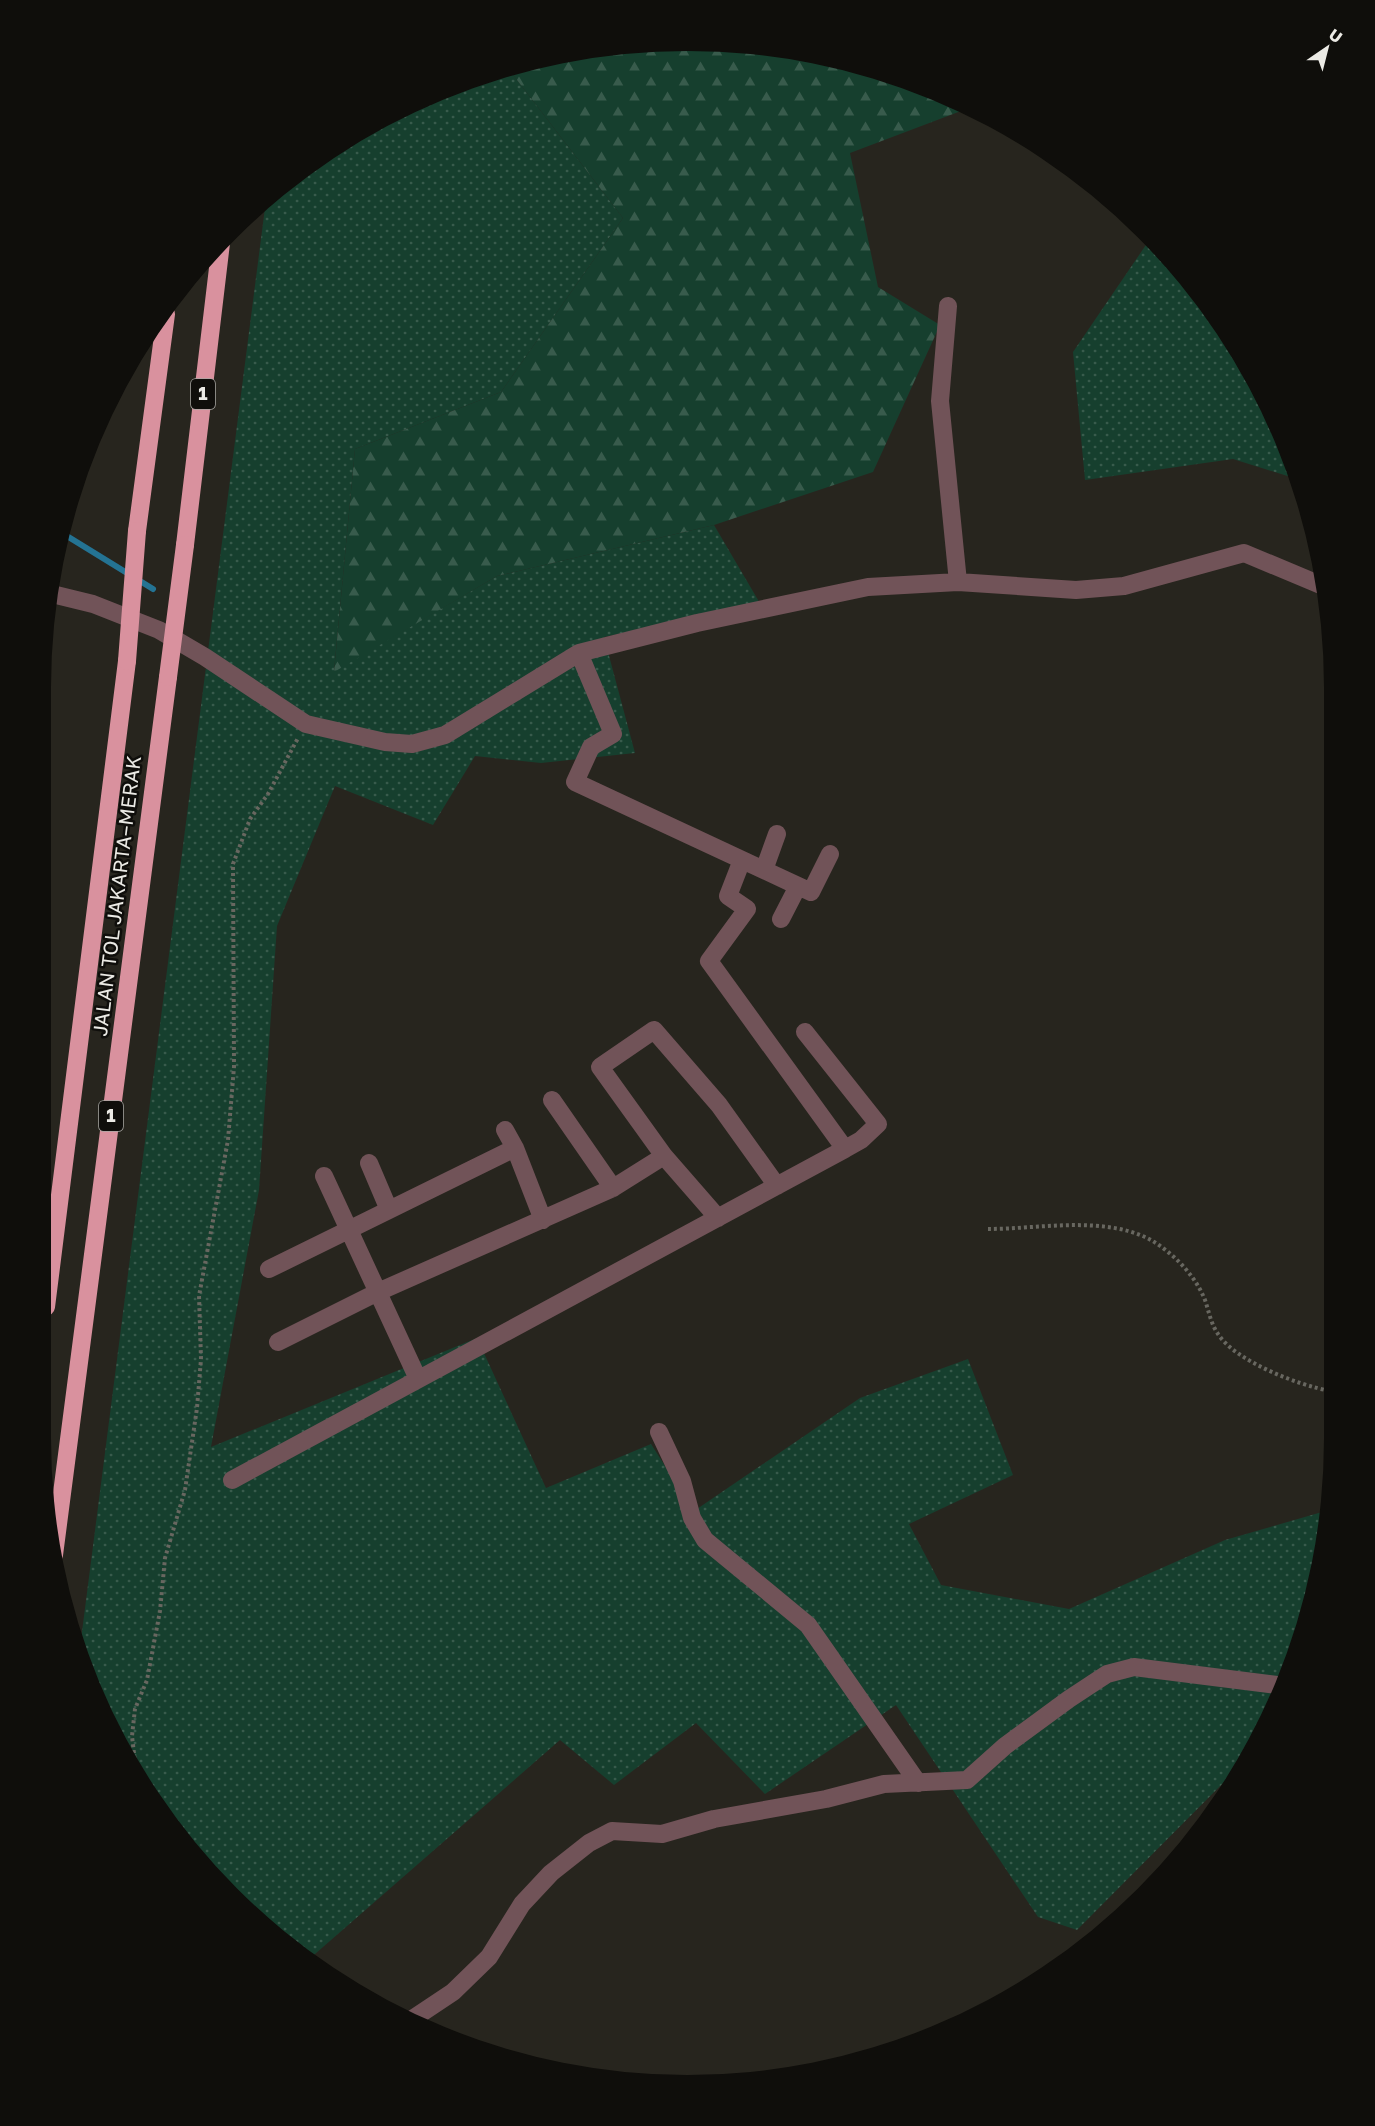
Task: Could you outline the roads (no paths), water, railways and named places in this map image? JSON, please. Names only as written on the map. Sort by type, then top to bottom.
[{"type":"highway","name":"JALAN TOL JAKARTA–MERAK","points":[[57,1530],[186,545],[219,256]]},
{"type":"highway","name":"JALAN TOL JAKARTA–MERAK","points":[[51,1267],[127,661],[137,531],[165,325]]},
{"type":"street","points":[[948,306],[940,401],[958,582]]},
{"type":"street","points":[[57,595],[93,604],[159,630],[205,657],[306,724],[385,742],[412,744],[445,735],[579,653],[697,623],[868,587],[958,582],[1076,590],[1124,586],[1244,553],[1284,567],[1315,582]]},
{"type":"street","points":[[579,653],[613,734],[591,747],[575,782],[811,892],[830,854]]},
{"type":"street","points":[[764,870],[777,834]]},
{"type":"street","points":[[742,860],[728,896],[747,909],[709,961],[845,1149]]},
{"type":"street","points":[[781,919],[798,886]]},
{"type":"street","points":[[718,1218],[664,1156],[600,1067],[654,1030],[719,1105],[777,1186]]},
{"type":"street","points":[[232,1480],[861,1140],[878,1125],[805,1032]]},
{"type":"street","points":[[552,1100],[613,1188]]},
{"type":"street","points":[[505,1130],[515,1148],[543,1220]]},
{"type":"street","points":[[269,1269],[515,1148]]},
{"type":"street","points":[[278,1342],[378,1292],[613,1188],[664,1156]]},
{"type":"street","points":[[369,1163],[389,1210]]},
{"type":"street","points":[[324,1176],[418,1379]]},
{"type":"street","points":[[659,1432],[682,1482],[692,1518],[705,1540],[808,1625],[918,1783]]},
{"type":"street","points":[[419,2015],[453,1992],[489,1957],[522,1904],[551,1873],[589,1843],[612,1831],[662,1834],[714,1819],[826,1799],[884,1784],[967,1780],[1005,1746],[1070,1699],[1107,1674],[1134,1667],[1275,1685]]},
{"type":"waterway","points":[[69,538],[153,589]]}]
